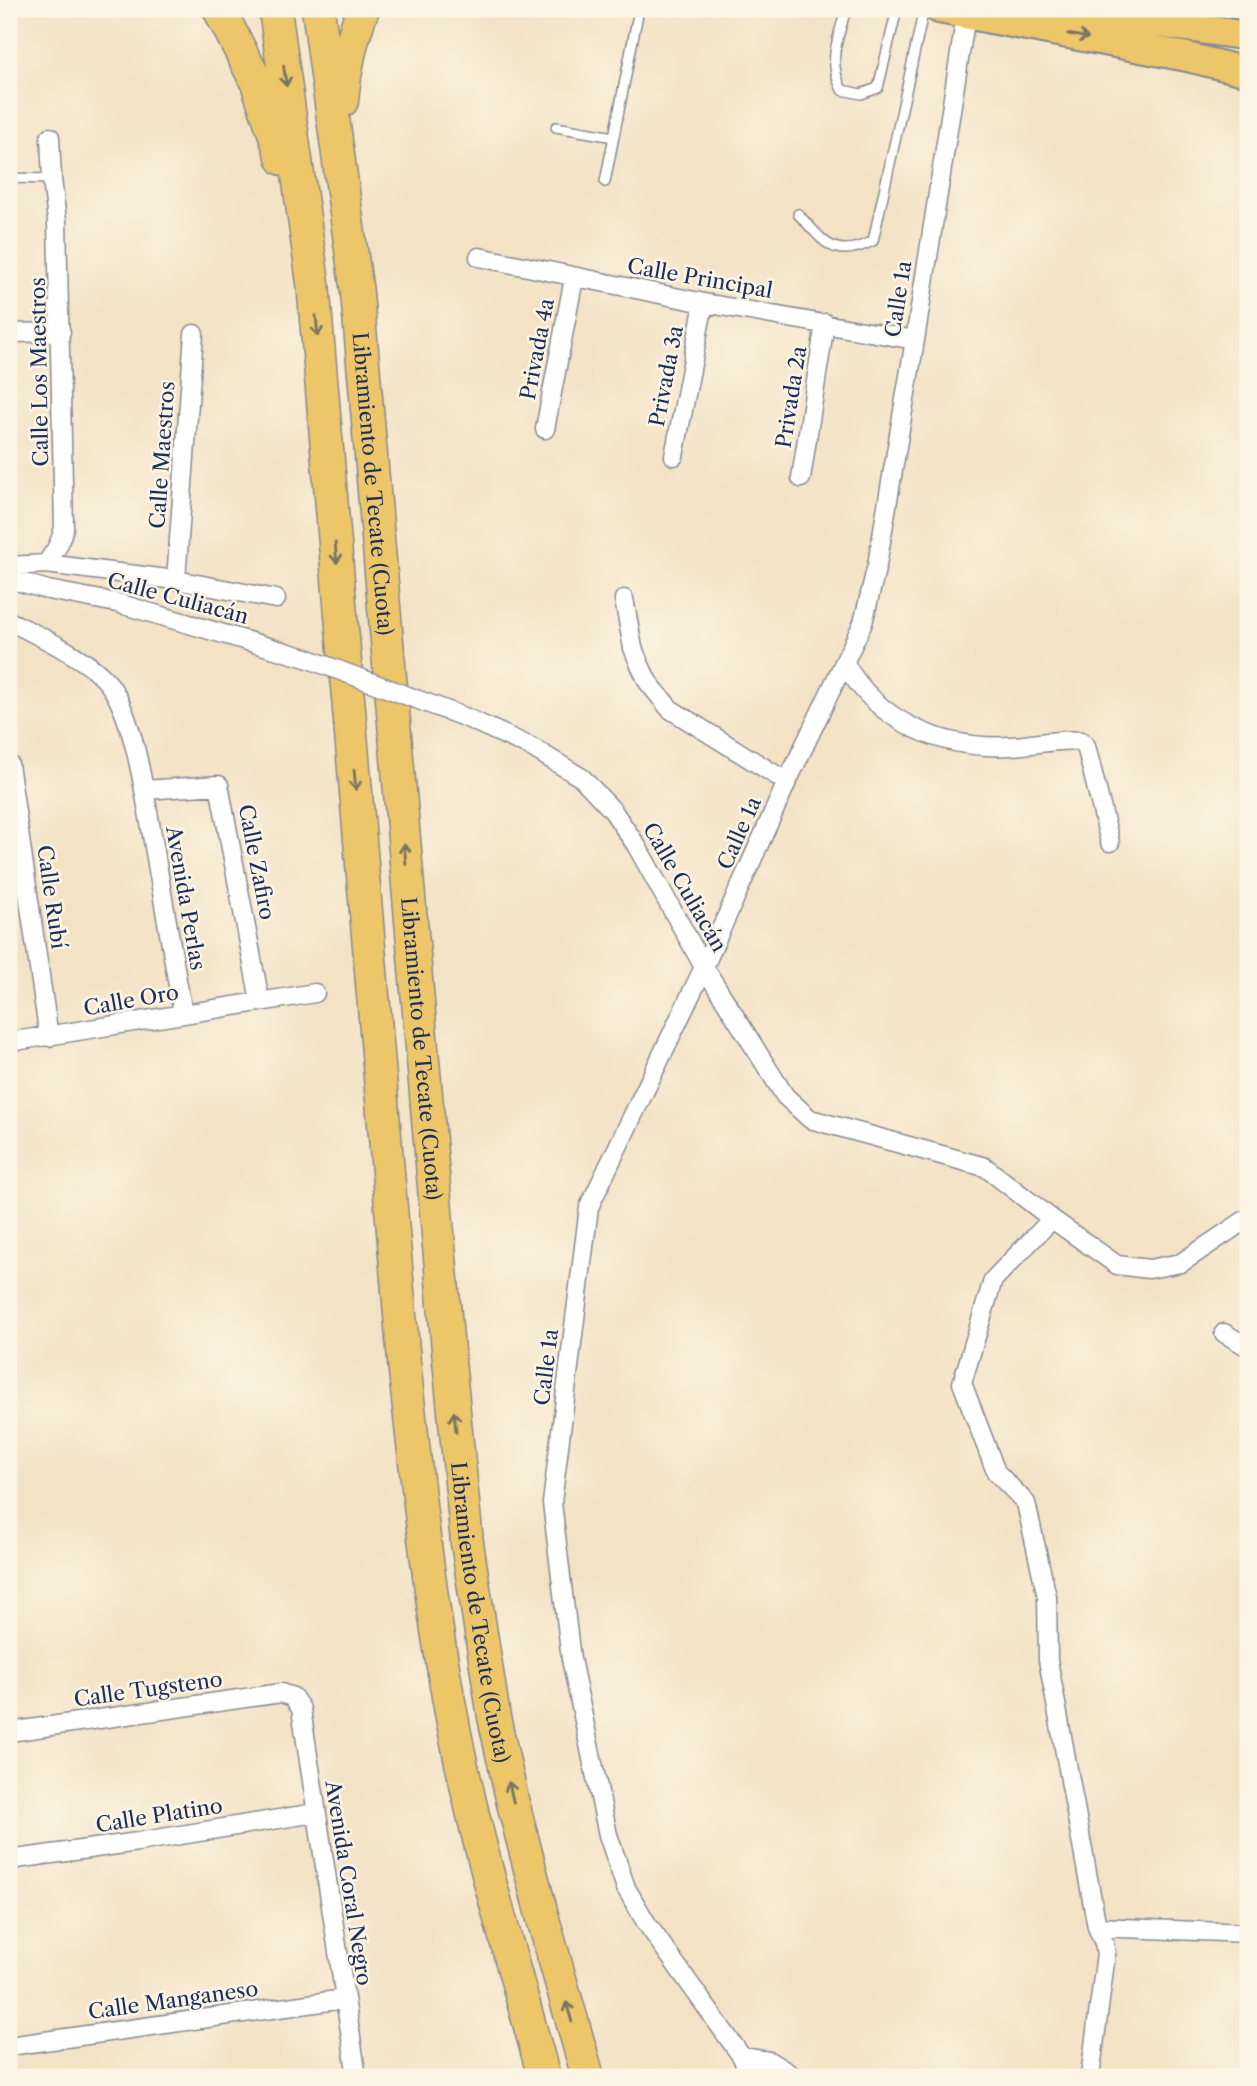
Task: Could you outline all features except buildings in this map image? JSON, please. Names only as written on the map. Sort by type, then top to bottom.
[{"type":"highway","points":[[220,9],[257,83],[280,149],[298,213],[313,283]]},
{"type":"highway","name":"Libramiento de Tecate (Cuota)","points":[[275,9],[313,283],[404,1362],[421,1518],[456,1738],[477,1832],[544,2077]]},
{"type":"highway","name":"Libramiento de Tecate (Cuota)","points":[[318,9],[356,293],[467,1543],[494,1717],[512,1799],[588,2077]]},
{"type":"highway","points":[[338,155],[346,64],[354,31],[363,9]]},
{"type":"main road","points":[[1062,9],[1248,36]]},
{"type":"main road","points":[[952,12],[1187,57],[1248,72]]},
{"type":"street","name":"Calle 1a","points":[[750,2077],[743,2057],[647,1924],[626,1888],[608,1835],[570,1659],[552,1503],[589,1207],[704,967],[787,782],[863,623],[877,565],[915,340],[952,12]]},
{"type":"street","name":"Calle Los Maestros","points":[[46,564],[58,546],[64,528],[61,332],[57,221],[50,137]]},
{"type":"street","name":"Calle Principal","points":[[479,257],[704,303],[915,340]]},
{"type":"street","name":"Privada 4a","points":[[545,429],[574,278]]},
{"type":"street","name":"Privada 3a","points":[[674,456],[704,303]]},
{"type":"street","name":"Privada 2a","points":[[801,478],[825,323]]},
{"type":"street","points":[[9,333],[61,332]]},
{"type":"street","name":"Calle Maestros","points":[[176,580],[194,334]]},
{"type":"street","points":[[9,566],[46,564],[176,580],[275,598]]},
{"type":"street","name":"Calle Culiacán","points":[[9,579],[48,590],[117,603],[306,658],[467,718],[531,747],[582,778],[625,827],[704,967],[785,1096],[810,1119],[985,1167],[1117,1265],[1149,1269],[1181,1263],[1248,1218]]},
{"type":"street","points":[[624,598],[633,648],[639,665],[648,682],[670,709],[787,782]]},
{"type":"street","points":[[9,621],[95,670],[111,686],[121,705],[144,790]]},
{"type":"street","points":[[844,662],[855,682],[870,699],[888,713],[935,738],[960,744],[1010,746],[1081,741],[1086,746],[1110,842]]},
{"type":"street","name":"Calle Rubí","points":[[9,764],[49,1037]]},
{"type":"street","name":"Calle Zafiro","points":[[144,790],[219,785],[260,1001]]},
{"type":"street","name":"Avenida Perlas","points":[[144,790],[183,1014]]},
{"type":"street","name":"Calle Oro","points":[[9,1042],[315,993]]},
{"type":"street","points":[[1052,1219],[993,1280],[962,1383],[996,1472],[1026,1503],[1047,1597],[1048,1660],[1097,1927],[1104,1943],[1106,1967],[1090,2077]]},
{"type":"street","points":[[1224,1333],[1248,1347]]},
{"type":"street","name":"Calle Tugsteno","points":[[9,1732],[281,1693],[293,1696]]},
{"type":"street","name":"Avenida Coral Negro","points":[[293,1696],[301,1709],[357,2077]]},
{"type":"street","name":"Calle Platino","points":[[9,1860],[315,1813]]},
{"type":"street","points":[[1097,1927],[1248,1933]]},
{"type":"street","name":"Calle Manganeso","points":[[9,2046],[344,1998]]},
{"type":"street","points":[[743,2057],[769,2061],[795,2077]]},
{"type":"lane","points":[[605,182],[639,9]]},
{"type":"lane","points":[[846,9],[835,52],[834,73],[842,90],[861,94],[878,88],[897,9]]},
{"type":"lane","points":[[798,214],[829,247],[855,249],[873,241],[924,9]]},
{"type":"lane","points":[[556,127],[614,136]]},
{"type":"lane","points":[[9,178],[52,179]]}]
